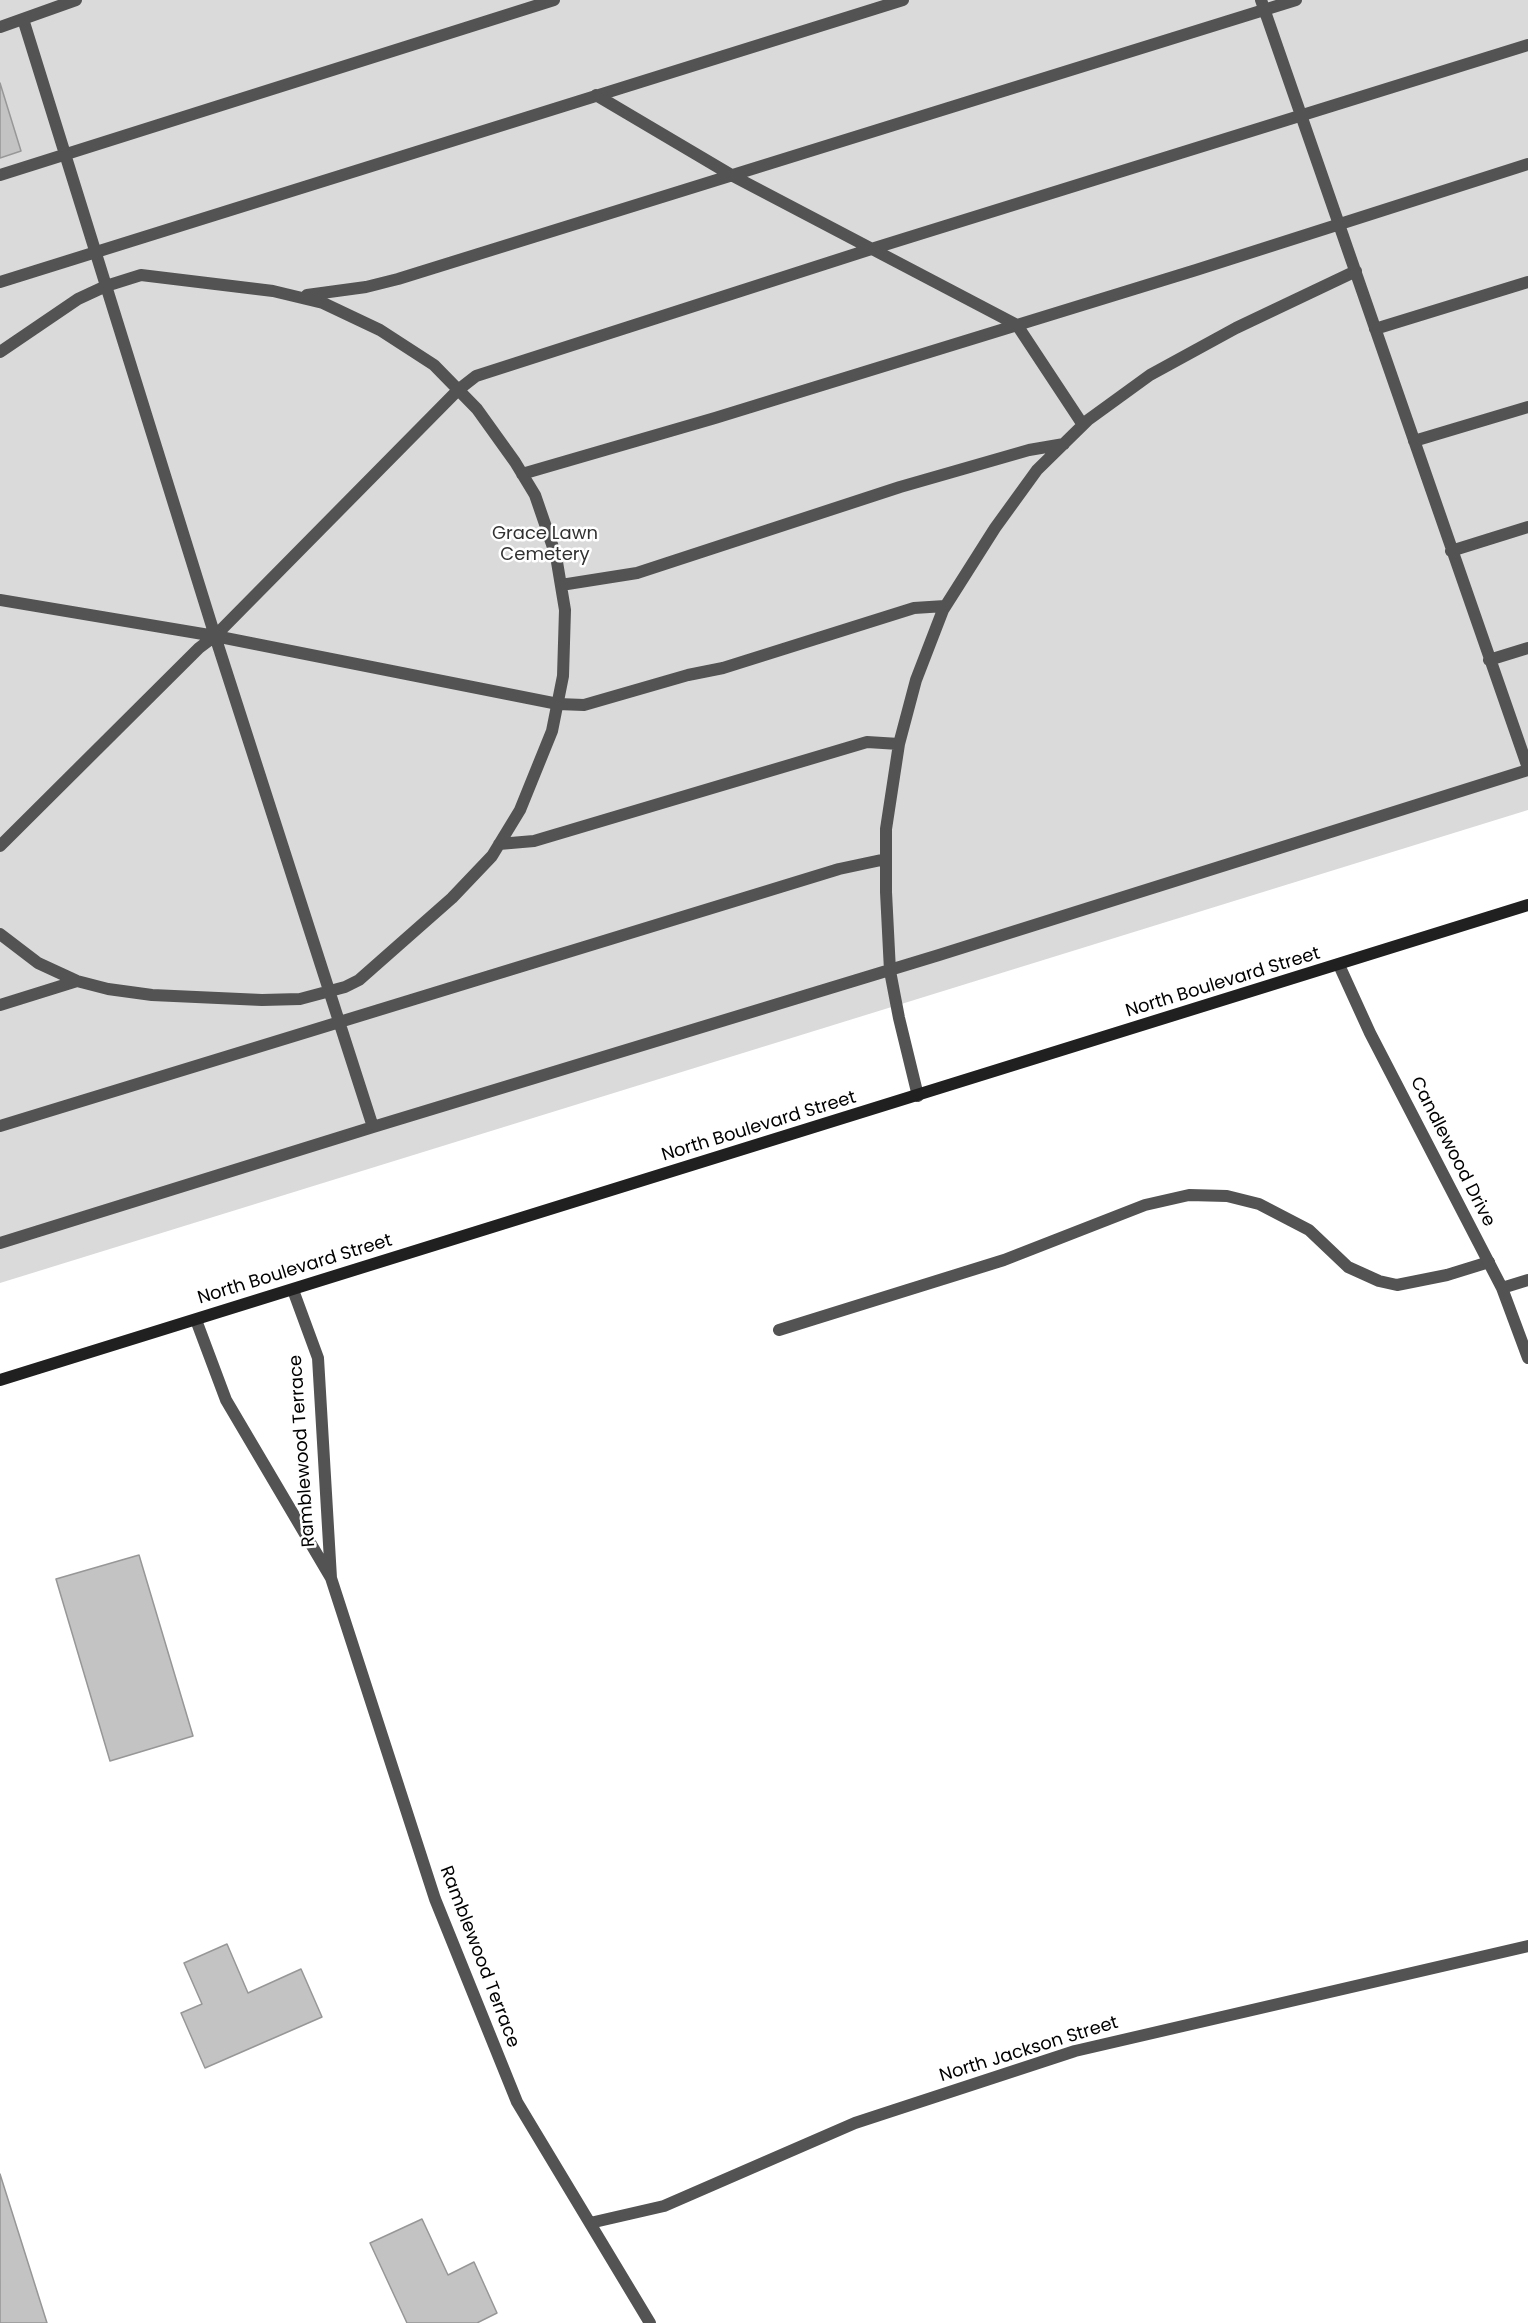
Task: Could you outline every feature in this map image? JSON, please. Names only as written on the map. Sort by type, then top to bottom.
[{"type":"main road","name":"North Boulevard Street","points":[[0,1380],[1339,966],[1528,905]]},
{"type":"street","points":[[0,27],[76,0]]},
{"type":"street","points":[[0,175],[554,0]]},
{"type":"street","points":[[0,282],[903,0]]},
{"type":"street","points":[[297,296],[366,287],[398,279],[733,176],[1263,5],[1296,0]]},
{"type":"street","points":[[0,1243],[373,1127],[890,971],[1528,769],[1263,5]]},
{"type":"street","points":[[23,20],[215,636],[373,1127]]},
{"type":"street","points":[[0,846],[199,648],[215,636],[458,390],[476,376],[871,249],[1528,45]]},
{"type":"street","points":[[596,95],[733,176],[1017,325],[1083,425]]},
{"type":"street","points":[[522,474],[715,418],[1017,325],[1528,164]]},
{"type":"street","points":[[918,1096],[890,971],[886,829],[899,744],[916,680],[945,606],[995,528],[1030,479],[1083,425],[1150,375],[1236,328],[1356,271]]},
{"type":"street","points":[[0,352],[78,299],[106,286],[141,275],[273,291],[323,303],[380,330],[434,365],[477,409],[535,495],[556,556],[565,610],[563,676],[552,731],[520,810],[492,856],[452,898],[359,980],[330,992],[300,999],[206,999],[152,995],[108,989],[77,981],[38,963],[0,934]]},
{"type":"street","points":[[1375,329],[1528,282]]},
{"type":"street","points":[[1414,441],[1528,407]]},
{"type":"street","points":[[561,585],[637,573],[900,487],[1029,450],[1064,444]]},
{"type":"street","points":[[1451,551],[1528,527]]},
{"type":"street","points":[[0,600],[215,636],[558,704],[584,705],[688,675],[723,668],[914,608],[945,606]]},
{"type":"street","points":[[1489,660],[1528,648]]},
{"type":"street","points":[[499,844],[534,841],[867,742],[899,744]]},
{"type":"street","points":[[0,1126],[839,869],[886,859]]},
{"type":"street","name":"Candlewood Drive","points":[[1339,966],[1370,1033],[1502,1288],[1528,1358]]},
{"type":"street","points":[[0,1005],[77,981]]},
{"type":"street","points":[[779,1330],[1004,1260],[1145,1206],[1189,1195],[1227,1196],[1259,1204],[1309,1230],[1348,1267],[1378,1281],[1397,1285],[1447,1275],[1489,1262]]},
{"type":"street","points":[[1502,1288],[1528,1280]]},
{"type":"street","name":"Ramblewood Terrace","points":[[293,1290],[318,1358],[331,1578]]},
{"type":"street","name":"Ramblewood Terrace","points":[[196,1320],[226,1400],[331,1578],[435,1899],[517,2102],[650,2323]]},
{"type":"street","name":"North Jackson Street","points":[[590,2223],[664,2206],[855,2123],[1075,2051],[1528,1946]]},
{"type":"green space","name":"Grace Lawn Cemetery","points":[[0,0],[1528,0],[1528,810],[0,1283]]},
{"type":"building","points":[[0,83],[21,151],[0,158]]},
{"type":"building","points":[[139,1555],[193,1736],[110,1761],[56,1579]]},
{"type":"building","points":[[227,1944],[248,1993],[301,1969],[322,2017],[205,2068],[181,2013],[202,2004],[184,1963]]},
{"type":"building","points":[[0,2174],[47,2323],[0,2323]]},
{"type":"building","points":[[422,2219],[448,2275],[474,2262],[497,2313],[477,2323],[407,2323],[370,2243]]}]
